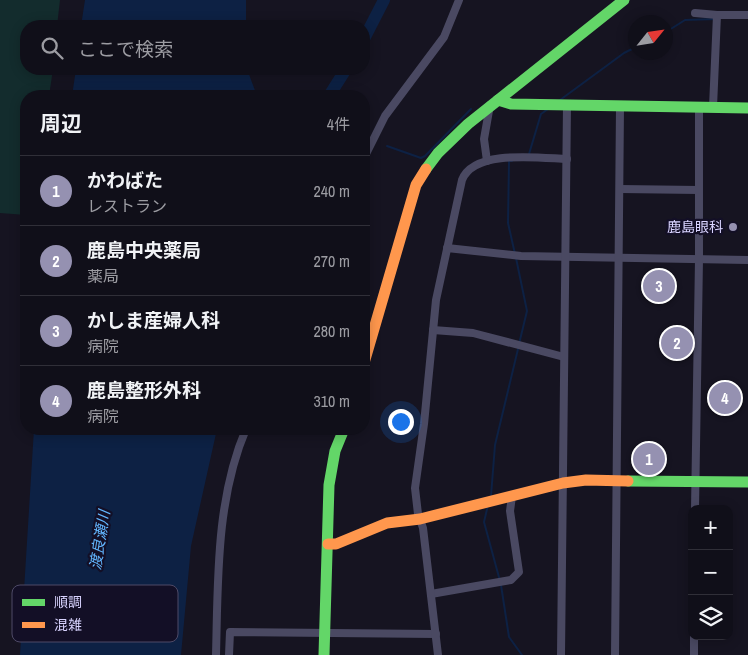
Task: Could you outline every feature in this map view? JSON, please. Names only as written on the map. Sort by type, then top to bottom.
[{"type":"street","points":[[370,146],[385,116],[444,37],[459,0]]},
{"type":"street","points":[[370,342],[416,185],[434,160],[467,124],[567,48],[624,0]]},
{"type":"street","points":[[695,14],[748,15]]},
{"type":"street","points":[[713,107],[717,15]]},
{"type":"street","points":[[494,102],[511,104],[748,108]]},
{"type":"street","points":[[487,161],[484,139],[494,102]]},
{"type":"street","points":[[561,655],[567,105]]},
{"type":"street","points":[[615,655],[620,106]]},
{"type":"street","points":[[695,505],[699,259],[699,106]]},
{"type":"street","points":[[438,655],[415,488],[424,424],[436,300],[464,174],[487,161],[507,158],[567,159]]},
{"type":"street","points":[[620,189],[699,190]]},
{"type":"street","points":[[447,248],[521,256],[748,260]]},
{"type":"street","points":[[433,330],[473,333],[564,358]]},
{"type":"street","points":[[216,655],[219,558],[225,504],[244,435]]},
{"type":"street","points":[[324,655],[330,469],[342,435]]},
{"type":"street","points":[[328,544],[336,544],[387,523],[420,519],[586,480],[748,482]]},
{"type":"street","points":[[431,594],[510,580],[519,572],[510,511],[512,496]]},
{"type":"street","points":[[229,655],[230,632],[436,634]]},
{"type":"street","points":[[694,640],[694,655]]},
{"type":"green space","points":[[0,0],[60,0],[58,20],[20,20],[20,75],[52,75],[50,90],[20,90],[20,215],[0,213]]},
{"type":"water","points":[[85,0],[246,0],[246,20],[82,20]]},
{"type":"water","points":[[75,75],[249,75],[255,90],[73,90]]},
{"type":"water","name":"渡良瀬川","points":[[34,435],[216,435],[191,546],[181,655],[20,655],[21,642],[178,642],[178,585],[24,585]]},
{"type":"waterway","points":[[370,27],[384,0]]},
{"type":"waterway","points":[[673,28],[685,20],[716,19]]},
{"type":"waterway","points":[[560,100],[628,51]]},
{"type":"waterway","points":[[333,90],[342,75]]},
{"type":"waterway","points":[[387,146],[421,158],[471,109]]},
{"type":"waterway","points":[[529,154],[541,114],[548,109]]},
{"type":"waterway","points":[[512,161],[509,161],[508,223],[515,254]]},
{"type":"waterway","points":[[516,258],[527,311],[519,344]]},
{"type":"waterway","points":[[491,496],[495,445],[518,349]]},
{"type":"waterway","points":[[488,505],[484,522],[500,581]]},
{"type":"waterway","points":[[501,585],[509,637],[522,655]]},
{"type":"traffic: fast","points":[[426,169],[438,153],[468,124],[624,0]]},
{"type":"traffic: fast","points":[[498,100],[511,104],[748,108]]},
{"type":"traffic: fast","points":[[324,655],[329,485],[335,451],[342,435]]},
{"type":"traffic: fast","points":[[628,481],[748,482]]},
{"type":"traffic: slow","points":[[370,342],[416,185],[426,169]]},
{"type":"traffic: slow","points":[[328,544],[336,544],[387,523],[420,519],[563,483],[586,480],[628,481]]},
{"type":"place","name":"鹿島眼科","points":[[733,227]]},
{"type":"place","name":"かしま産婦人科","points":[[659,286]]},
{"type":"place","name":"鹿島中央薬局","points":[[677,343]]},
{"type":"place","name":"鹿島整形外科","points":[[725,398]]},
{"type":"place","name":"かわばた","points":[[649,459]]}]
